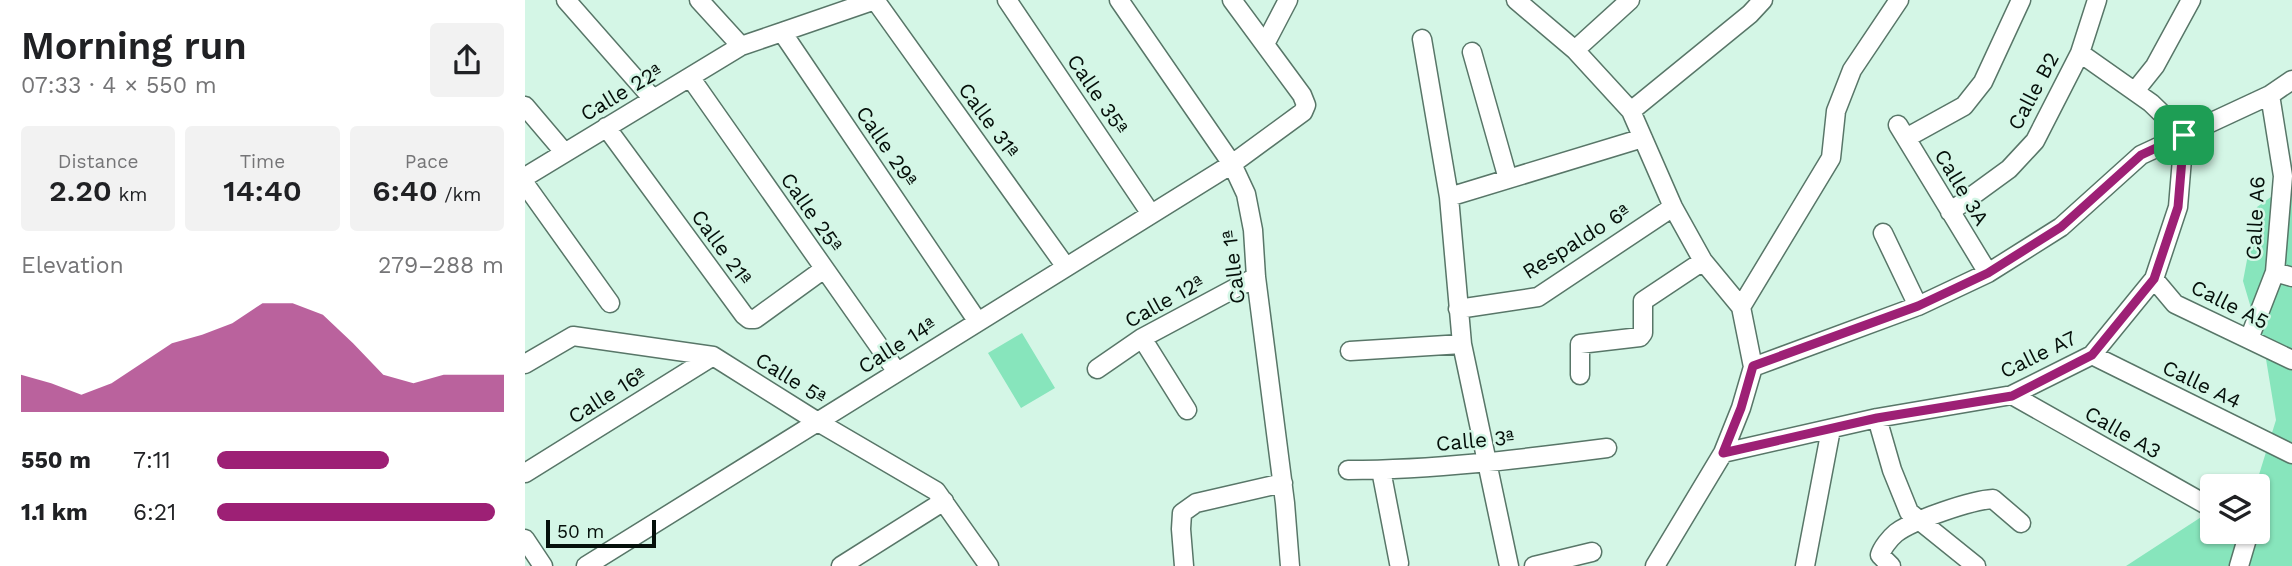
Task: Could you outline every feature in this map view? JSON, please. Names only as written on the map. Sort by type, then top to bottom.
[{"type":"street","points":[[566,0],[653,99]]},
{"type":"street","points":[[699,0],[741,46],[875,0]]},
{"type":"street","name":"Calle 31ª","points":[[875,0],[1066,267]]},
{"type":"street","name":"Calle 35ª","points":[[1007,0],[1151,214]]},
{"type":"street","name":"Calle 1ª","points":[[1119,0],[1232,164],[1246,194],[1253,230],[1283,482],[1290,566]]},
{"type":"street","points":[[1232,0],[1265,44],[1287,0]]},
{"type":"street","points":[[1516,0],[1575,50],[1631,111],[1673,207],[1703,261],[1741,307],[1753,366],[1741,408],[1723,453],[1655,566]]},
{"type":"street","points":[[1575,50],[1630,0]]},
{"type":"street","points":[[1631,111],[1750,14],[1763,0]]},
{"type":"street","points":[[1741,307],[1831,158],[1836,111],[1852,70],[1899,0]]},
{"type":"street","name":"Calle 3A","points":[[1988,273],[1902,132],[1964,106],[1983,82],[2021,0]]},
{"type":"street","name":"Calle B2","points":[[1950,212],[2008,169],[2035,141],[2080,53],[2098,0]]},
{"type":"street","points":[[2134,91],[2155,66],[2191,0]]},
{"type":"street","name":"Calle 29ª","points":[[782,32],[978,322]]},
{"type":"street","points":[[1422,39],[1450,197],[1462,344],[1509,566]]},
{"type":"street","name":"Calle 14ª","points":[[586,566],[1232,164],[1303,112],[1306,105],[1265,44]]},
{"type":"street","name":"Calle 22ª","points":[[525,177],[741,46]]},
{"type":"street","points":[[1472,52],[1508,179]]},
{"type":"street","points":[[2080,53],[2151,103],[2184,135]]},
{"type":"street","name":"Calle 25ª","points":[[689,77],[897,373]]},
{"type":"street","points":[[1753,366],[1918,306],[1988,273],[2061,227],[2141,155],[2270,95],[2292,80]]},
{"type":"street","name":"Calle A6","points":[[2249,339],[2283,274],[2283,176],[2270,95]]},
{"type":"street","points":[[525,106],[564,152]]},
{"type":"street","name":"Calle 21ª","points":[[606,127],[749,319],[755,318],[824,269]]},
{"type":"street","name":"Calle A7","points":[[1723,453],[1877,418],[2012,396],[2092,355],[2154,279],[2178,207],[2184,135]]},
{"type":"street","points":[[1450,197],[1643,138]]},
{"type":"street","points":[[525,184],[610,303]]},
{"type":"street","name":"Respaldo 6ª","points":[[1458,309],[1538,297],[1673,207]]},
{"type":"street","points":[[1883,233],[1918,306]]},
{"type":"street","points":[[1580,375],[1580,344],[1640,337],[1643,333],[1643,301],[1703,261]]},
{"type":"street","name":"Calle 12ª","points":[[1097,369],[1142,338],[1257,277]]},
{"type":"street","name":"Calle A5","points":[[2154,279],[2175,303],[2292,360]]},
{"type":"street","name":"Calle 5ª","points":[[525,364],[573,336],[713,356],[936,491],[989,566]]},
{"type":"street","points":[[1142,338],[1187,410]]},
{"type":"street","points":[[1350,351],[1462,344]]},
{"type":"street","name":"Calle A4","points":[[2092,355],[2292,454]]},
{"type":"street","name":"Calle 16ª","points":[[525,473],[713,356]]},
{"type":"street","name":"Calle A3","points":[[2012,396],[2200,501]]},
{"type":"street","points":[[1877,418],[1892,470],[1909,512],[1976,566]]},
{"type":"street","points":[[1805,566],[1831,429]]},
{"type":"street","name":"Calle 3ª","points":[[1347,470],[1487,463],[1607,448]]},
{"type":"street","points":[[1381,470],[1399,563]]},
{"type":"street","points":[[1184,566],[1182,513],[1196,503],[1283,482]]},
{"type":"street","points":[[1885,561],[1896,533],[1920,521],[1981,500],[1993,499],[2021,523]]},
{"type":"street","points":[[841,566],[944,501]]},
{"type":"street","points":[[525,538],[543,566]]},
{"type":"street","points":[[2239,566],[2245,544]]},
{"type":"street","points":[[1534,566],[1592,552]]},
{"type":"green space","points":[[2292,182],[2292,566],[2126,566],[2200,518],[2200,544],[2270,544],[2270,474],[2259,474],[2276,420],[2266,359],[2243,281],[2257,207]]},
{"type":"green space","points":[[1022,333],[1055,388],[1021,408],[988,353]]},
{"type":"route","points":[[2184,135],[2178,207],[2154,279],[2092,355],[2012,396],[1877,418],[1723,453],[1741,408],[1753,366],[1918,306],[1988,273],[2061,227],[2141,155],[2184,135]]}]
